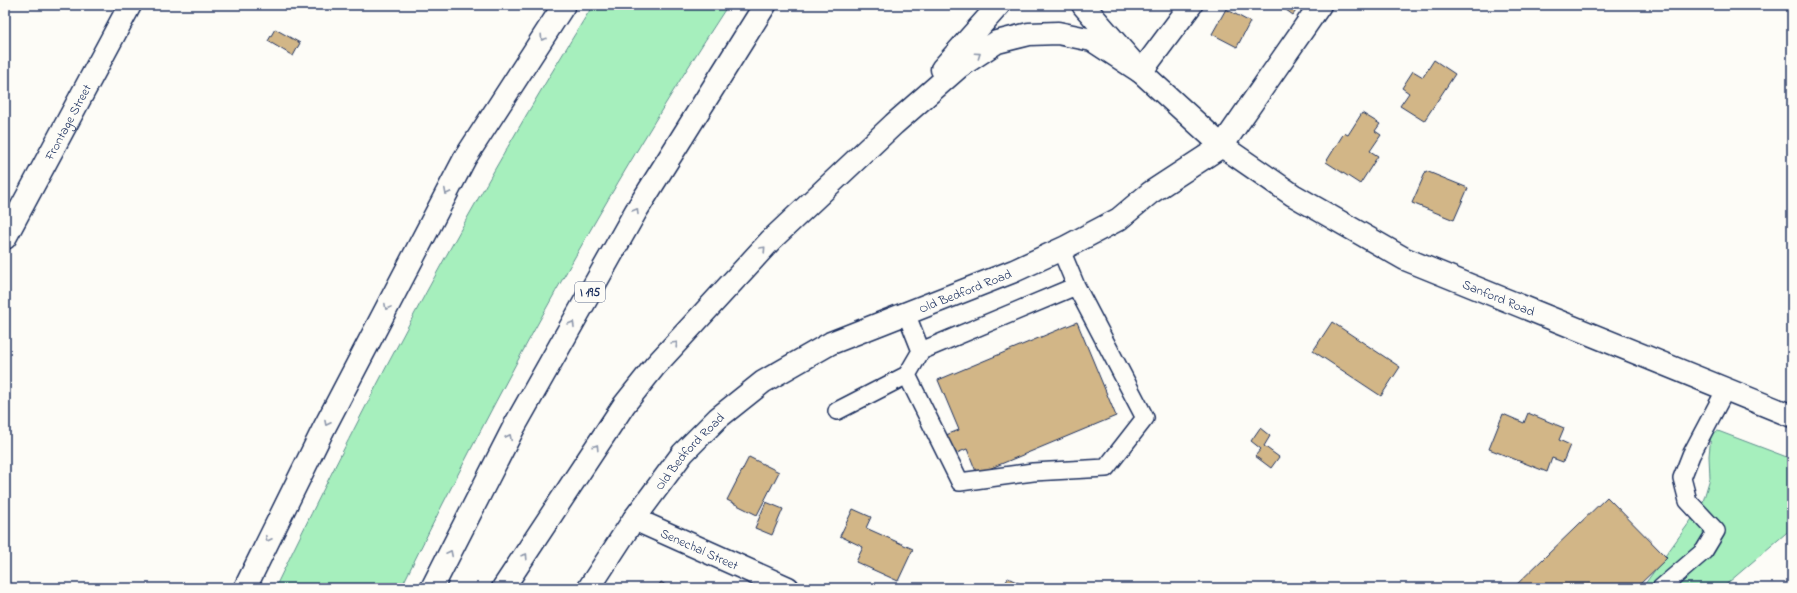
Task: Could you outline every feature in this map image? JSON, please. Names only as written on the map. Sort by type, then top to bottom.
[{"type":"main road","name":"Frontage Street","points":[[5,238],[130,5]]},
{"type":"main road","points":[[245,588],[323,430],[465,158],[564,5]]},
{"type":"main road","name":"I 195","points":[[432,588],[514,427],[628,224],[765,5]]},
{"type":"main road","points":[[894,124],[999,5]]},
{"type":"main road","points":[[1083,5],[1141,72],[1222,146],[1320,5]]},
{"type":"main road","points":[[1141,72],[1191,5]]},
{"type":"main road","points":[[503,588],[624,405],[655,366],[771,240],[894,124],[959,67],[997,42],[1030,34],[1058,33],[1092,40],[1141,72]]},
{"type":"main road","name":"Old Bedford Road","points":[[589,588],[634,519],[683,453],[718,418],[763,382],[831,343],[1014,271],[1060,250],[1118,219],[1150,193],[1222,146]]},
{"type":"main road","name":"Sanford Road","points":[[1222,146],[1293,195],[1405,259],[1792,416]]},
{"type":"main road","name":"Senechal Street","points":[[634,519],[788,588]]},
{"type":"lane","points":[[907,375],[960,482],[1033,472],[1106,468],[1145,418],[1076,286],[1060,250]]},
{"type":"lane","points":[[837,411],[907,375],[921,351],[1076,286]]},
{"type":"lane","points":[[906,313],[921,351]]},
{"type":"lane","points":[[1661,588],[1704,551],[1716,531],[1688,501],[1682,478],[1691,455],[1726,389]]},
{"type":"green space","points":[[593,5],[728,5],[639,147],[515,365],[401,588],[275,588],[349,439],[426,292],[507,147]]},
{"type":"green space","points":[[1718,431],[1792,459],[1792,528],[1722,588],[1642,588],[1702,505],[1710,478],[1709,456],[1711,434]]},
{"type":"building","points":[[1279,5],[1300,5],[1293,15]]},
{"type":"building","points":[[1226,9],[1250,22],[1237,47],[1212,34]]},
{"type":"building","points":[[275,29],[300,43],[293,56],[268,41]]},
{"type":"building","points":[[1434,60],[1455,74],[1424,121],[1400,106],[1409,93],[1402,88],[1413,71],[1423,77]]},
{"type":"building","points":[[1362,113],[1380,124],[1375,131],[1381,135],[1370,151],[1378,156],[1360,184],[1326,162],[1344,133],[1348,135]]},
{"type":"building","points":[[1426,171],[1468,188],[1454,220],[1412,203]]},
{"type":"building","points":[[1077,322],[1116,416],[977,474],[967,449],[954,454],[946,435],[959,430],[938,380]]},
{"type":"building","points":[[1332,322],[1400,367],[1381,396],[1313,351]]},
{"type":"building","points":[[1528,413],[1564,428],[1559,440],[1570,445],[1563,462],[1552,458],[1547,472],[1489,449],[1503,414],[1524,423]]},
{"type":"building","points":[[1260,428],[1270,436],[1264,446],[1279,457],[1271,468],[1255,456],[1261,449],[1251,441]]},
{"type":"building","points":[[749,457],[779,472],[757,515],[727,500]]},
{"type":"building","points":[[1607,497],[1667,558],[1636,588],[1513,588]]},
{"type":"building","points":[[766,502],[783,509],[772,535],[755,528]]},
{"type":"building","points":[[853,509],[871,517],[866,528],[913,549],[898,581],[856,562],[863,547],[840,536]]},
{"type":"building","points":[[1008,578],[1029,588],[1003,588]]},
{"type":"building","points":[[661,582],[670,588],[657,588]]}]
